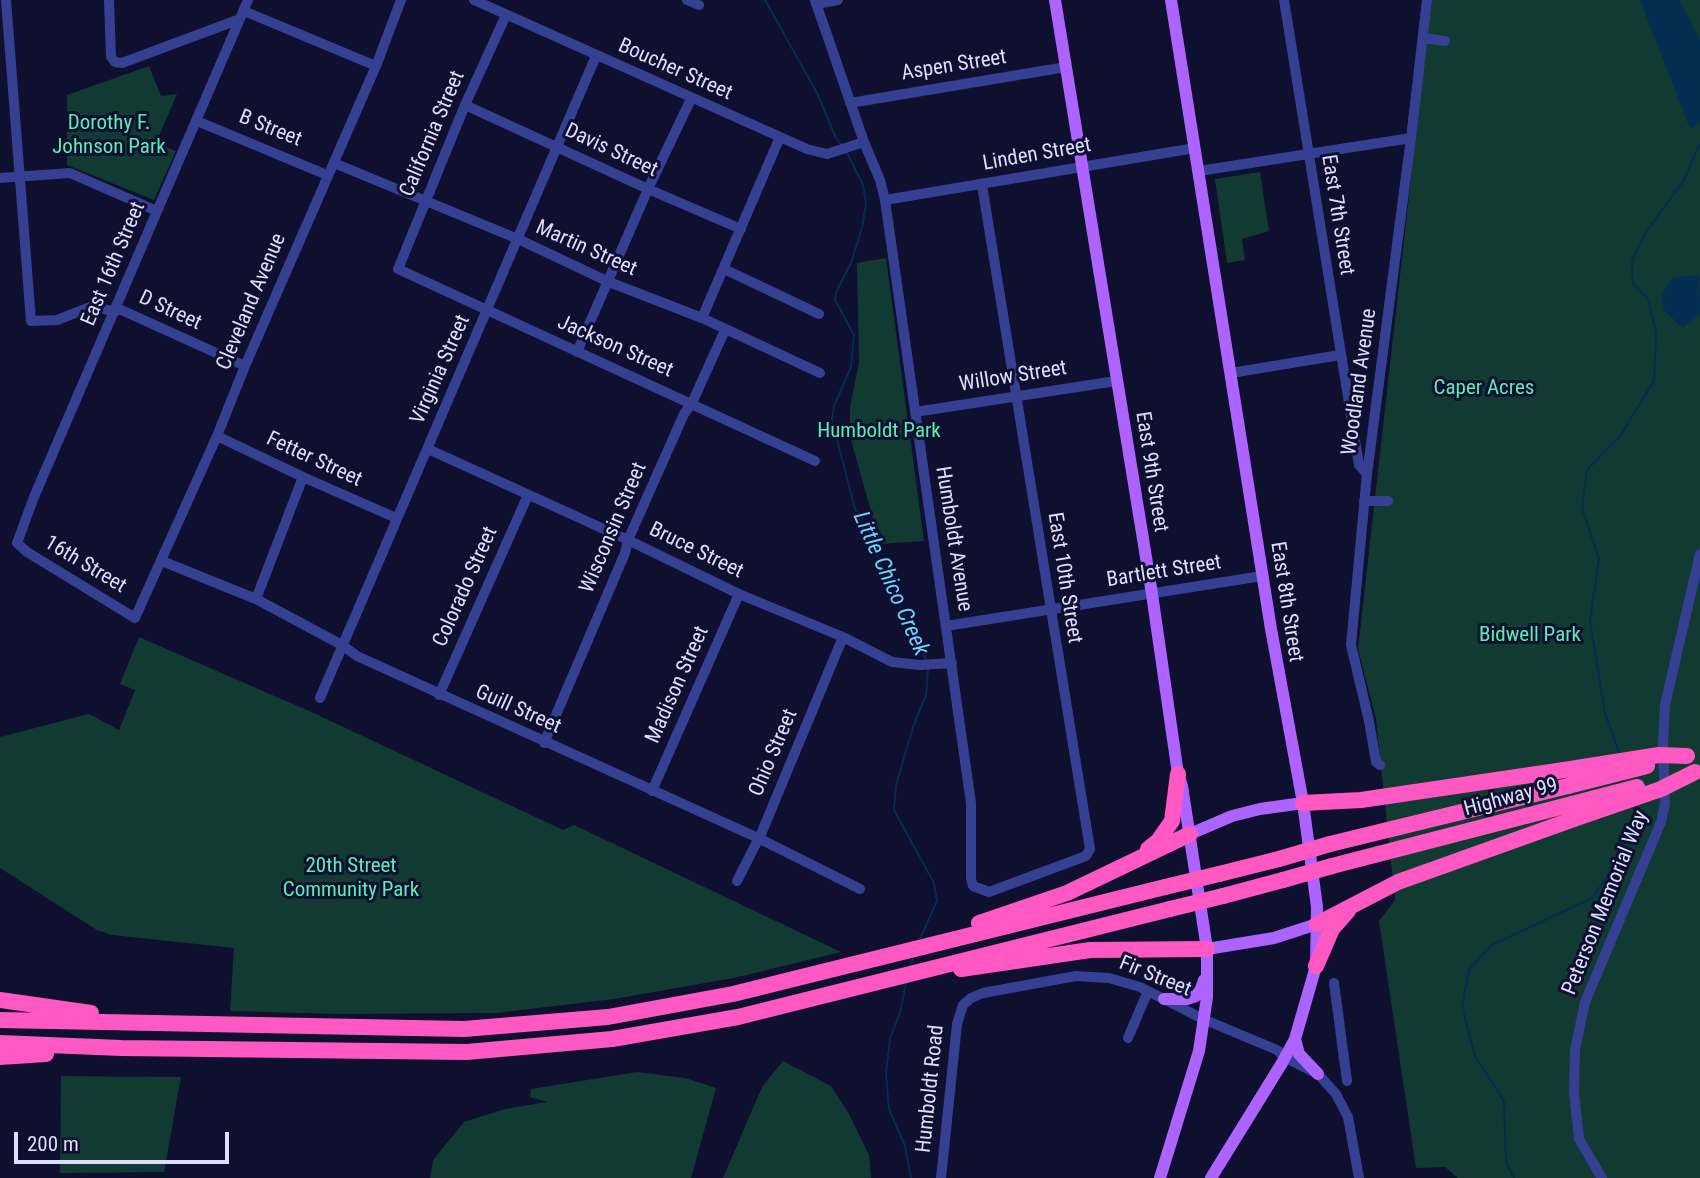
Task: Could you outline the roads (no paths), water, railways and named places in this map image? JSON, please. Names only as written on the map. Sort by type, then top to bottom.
[{"type":"highway","points":[[935,940],[1279,859],[1566,778],[1658,755],[1693,755]]},
{"type":"highway","name":"Highway 99","points":[[926,969],[1223,896],[1332,866],[1573,811],[1697,771]]},
{"type":"highway","points":[[1107,874],[1148,849],[1167,830],[1175,812],[1178,774]]},
{"type":"highway","points":[[1303,803],[1361,800],[1566,778]]},
{"type":"highway","points":[[1317,924],[1398,882],[1573,811]]},
{"type":"highway","points":[[0,1020],[464,1029],[608,1017],[733,994],[902,951],[1067,893],[1190,834]]},
{"type":"highway","points":[[1316,966],[1332,929],[1354,905]]},
{"type":"highway","points":[[0,1043],[121,1048],[467,1052],[612,1039],[738,1017],[926,969],[939,972],[1090,950],[1207,950]]},
{"type":"highway","points":[[0,1000],[124,1016],[152,1023]]},
{"type":"highway","points":[[0,1057],[121,1048]]},
{"type":"main road","name":"East 9th Street","points":[[1055,0],[1207,950],[1207,996],[1199,1051],[1160,1178]]},
{"type":"main road","name":"East 8th Street","points":[[1171,0],[1262,576],[1303,803],[1317,907],[1316,966],[1295,1039],[1286,1058],[1211,1178]]},
{"type":"main road","points":[[1190,834],[1232,816],[1303,803]]},
{"type":"main road","points":[[1207,950],[1275,938],[1317,924]]},
{"type":"main road","points":[[1164,999],[1187,999],[1196,996],[1207,973]]},
{"type":"main road","points":[[1295,1039],[1299,1054],[1318,1074]]},
{"type":"street","points":[[6,0],[31,321],[57,320],[93,306],[116,310]]},
{"type":"street","points":[[108,0],[111,57],[114,62],[122,63],[244,10],[376,66]]},
{"type":"street","name":"Cleveland Avenue","points":[[135,618],[217,436],[376,66],[401,0]]},
{"type":"street","name":"Boucher Street","points":[[474,0],[497,4],[506,15],[807,149],[827,154],[864,142]]},
{"type":"street","points":[[687,0],[699,5]]},
{"type":"street","points":[[815,2],[838,0]]},
{"type":"street","name":"East 7th Street","points":[[1284,0],[1359,465],[1367,474]]},
{"type":"street","name":"Woodland Avenue","points":[[1380,765],[1376,762],[1352,653],[1367,474],[1427,0]]},
{"type":"street","name":"Humboldt Avenue","points":[[815,2],[885,200],[946,626],[947,664],[971,803],[973,886]]},
{"type":"street","name":"East 16th Street","points":[[17,543],[244,10]]},
{"type":"street","name":"California Street","points":[[398,269],[506,15]]},
{"type":"street","points":[[1423,38],[1445,41]]},
{"type":"street","name":"Virginia Street","points":[[320,698],[596,56]]},
{"type":"street","name":"Aspen Street","points":[[850,103],[1066,67]]},
{"type":"street","points":[[577,352],[648,189],[691,99]]},
{"type":"street","name":"Davis Street","points":[[466,105],[741,229]]},
{"type":"street","name":"B Street","points":[[197,121],[327,175]]},
{"type":"street","points":[[702,318],[780,137]]},
{"type":"street","points":[[1199,171],[1411,138]]},
{"type":"street","name":"Linden Street","points":[[885,200],[1195,148]]},
{"type":"street","name":"Martin Street","points":[[334,163],[518,239],[609,282],[702,318],[820,373]]},
{"type":"street","points":[[0,178],[70,173],[157,211]]},
{"type":"street","name":"East 10th Street","points":[[973,886],[981,891],[998,890],[1086,856],[1090,849],[982,185]]},
{"type":"street","name":"Jackson Street","points":[[398,269],[815,461]]},
{"type":"street","points":[[724,269],[819,314]]},
{"type":"street","name":"D Street","points":[[116,310],[245,366]]},
{"type":"street","name":"Wisconsin Street","points":[[544,743],[625,553],[628,540],[725,330]]},
{"type":"street","points":[[1231,373],[1340,355]]},
{"type":"street","name":"Willow Street","points":[[915,412],[1116,382]]},
{"type":"street","name":"Fetter Street","points":[[217,436],[396,518]]},
{"type":"street","name":"Bruce Street","points":[[428,449],[892,662],[947,664]]},
{"type":"street","points":[[256,599],[303,477]]},
{"type":"street","name":"Colorado Street","points":[[439,695],[528,495]]},
{"type":"street","points":[[1364,501],[1388,502]]},
{"type":"street","name":"16th Street","points":[[17,543],[27,552],[135,618]]},
{"type":"street","name":"Peterson Memorial Way","points":[[1602,1178],[1579,1139],[1573,1092],[1575,1050],[1585,1002],[1661,822],[1665,804],[1665,705],[1700,554]]},
{"type":"street","name":"Guill Street","points":[[162,561],[256,599],[342,645],[357,656],[758,838],[860,889]]},
{"type":"street","name":"Bartlett Street","points":[[946,626],[1262,576]]},
{"type":"street","name":"Madison Street","points":[[652,792],[739,594]]},
{"type":"street","name":"Ohio Street","points":[[737,881],[843,638]]},
{"type":"street","name":"Fir Street","points":[[963,1005],[983,993],[1076,976],[1109,978],[1149,991],[1277,1050],[1286,1058]]},
{"type":"street","points":[[1334,983],[1347,1082],[1336,1094]]},
{"type":"street","points":[[1128,1038],[1149,991]]},
{"type":"street","name":"Humboldt Road","points":[[941,1178],[957,1024],[963,1005]]},
{"type":"street","points":[[1286,1058],[1318,1074],[1336,1094],[1351,1129],[1359,1178]]},
{"type":"water","points":[[1640,0],[1679,0],[1700,39],[1700,122],[1690,129]]},
{"type":"water","points":[[1699,275],[1700,314],[1683,328],[1664,310],[1661,295],[1673,277]]},
{"type":"waterway","name":"Little Chico Creek","points":[[765,0],[817,93],[842,146]]},
{"type":"waterway","points":[[1620,755],[1605,713],[1590,621],[1599,559],[1582,508],[1587,470],[1620,436],[1654,381],[1656,331],[1648,299],[1633,284],[1632,261],[1645,233],[1684,180],[1700,143]]},
{"type":"waterway","name":"Little Chico Creek","points":[[847,153],[863,185],[866,203],[862,228],[851,263],[836,292],[835,300],[854,335],[851,367],[834,406],[832,420],[855,509],[926,660]]},
{"type":"waterway","name":"Little Chico Creek","points":[[919,941],[937,901],[934,883],[894,810],[896,785],[913,727],[926,695],[928,669]]},
{"type":"waterway","points":[[1514,1178],[1506,1162],[1504,1101],[1475,1056],[1462,1007],[1469,969],[1492,945],[1592,898],[1614,868],[1633,822],[1635,807]]},
{"type":"waterway","name":"Little Chico Creek","points":[[910,967],[914,956]]},
{"type":"waterway","name":"Little Chico Creek","points":[[906,983],[900,1013],[890,1038],[886,1074],[889,1109],[905,1146],[911,1178]]},
{"type":"park label","name":"Dorothy F. Johnson Park","points":[[109,136]]},
{"type":"park label","name":"Caper Acres","points":[[1484,389]]},
{"type":"park label","name":"Humboldt Park","points":[[879,432]]},
{"type":"park label","name":"Bidwell Park","points":[[1530,636]]},
{"type":"park label","name":"20th Street Community Park","points":[[351,879]]}]
